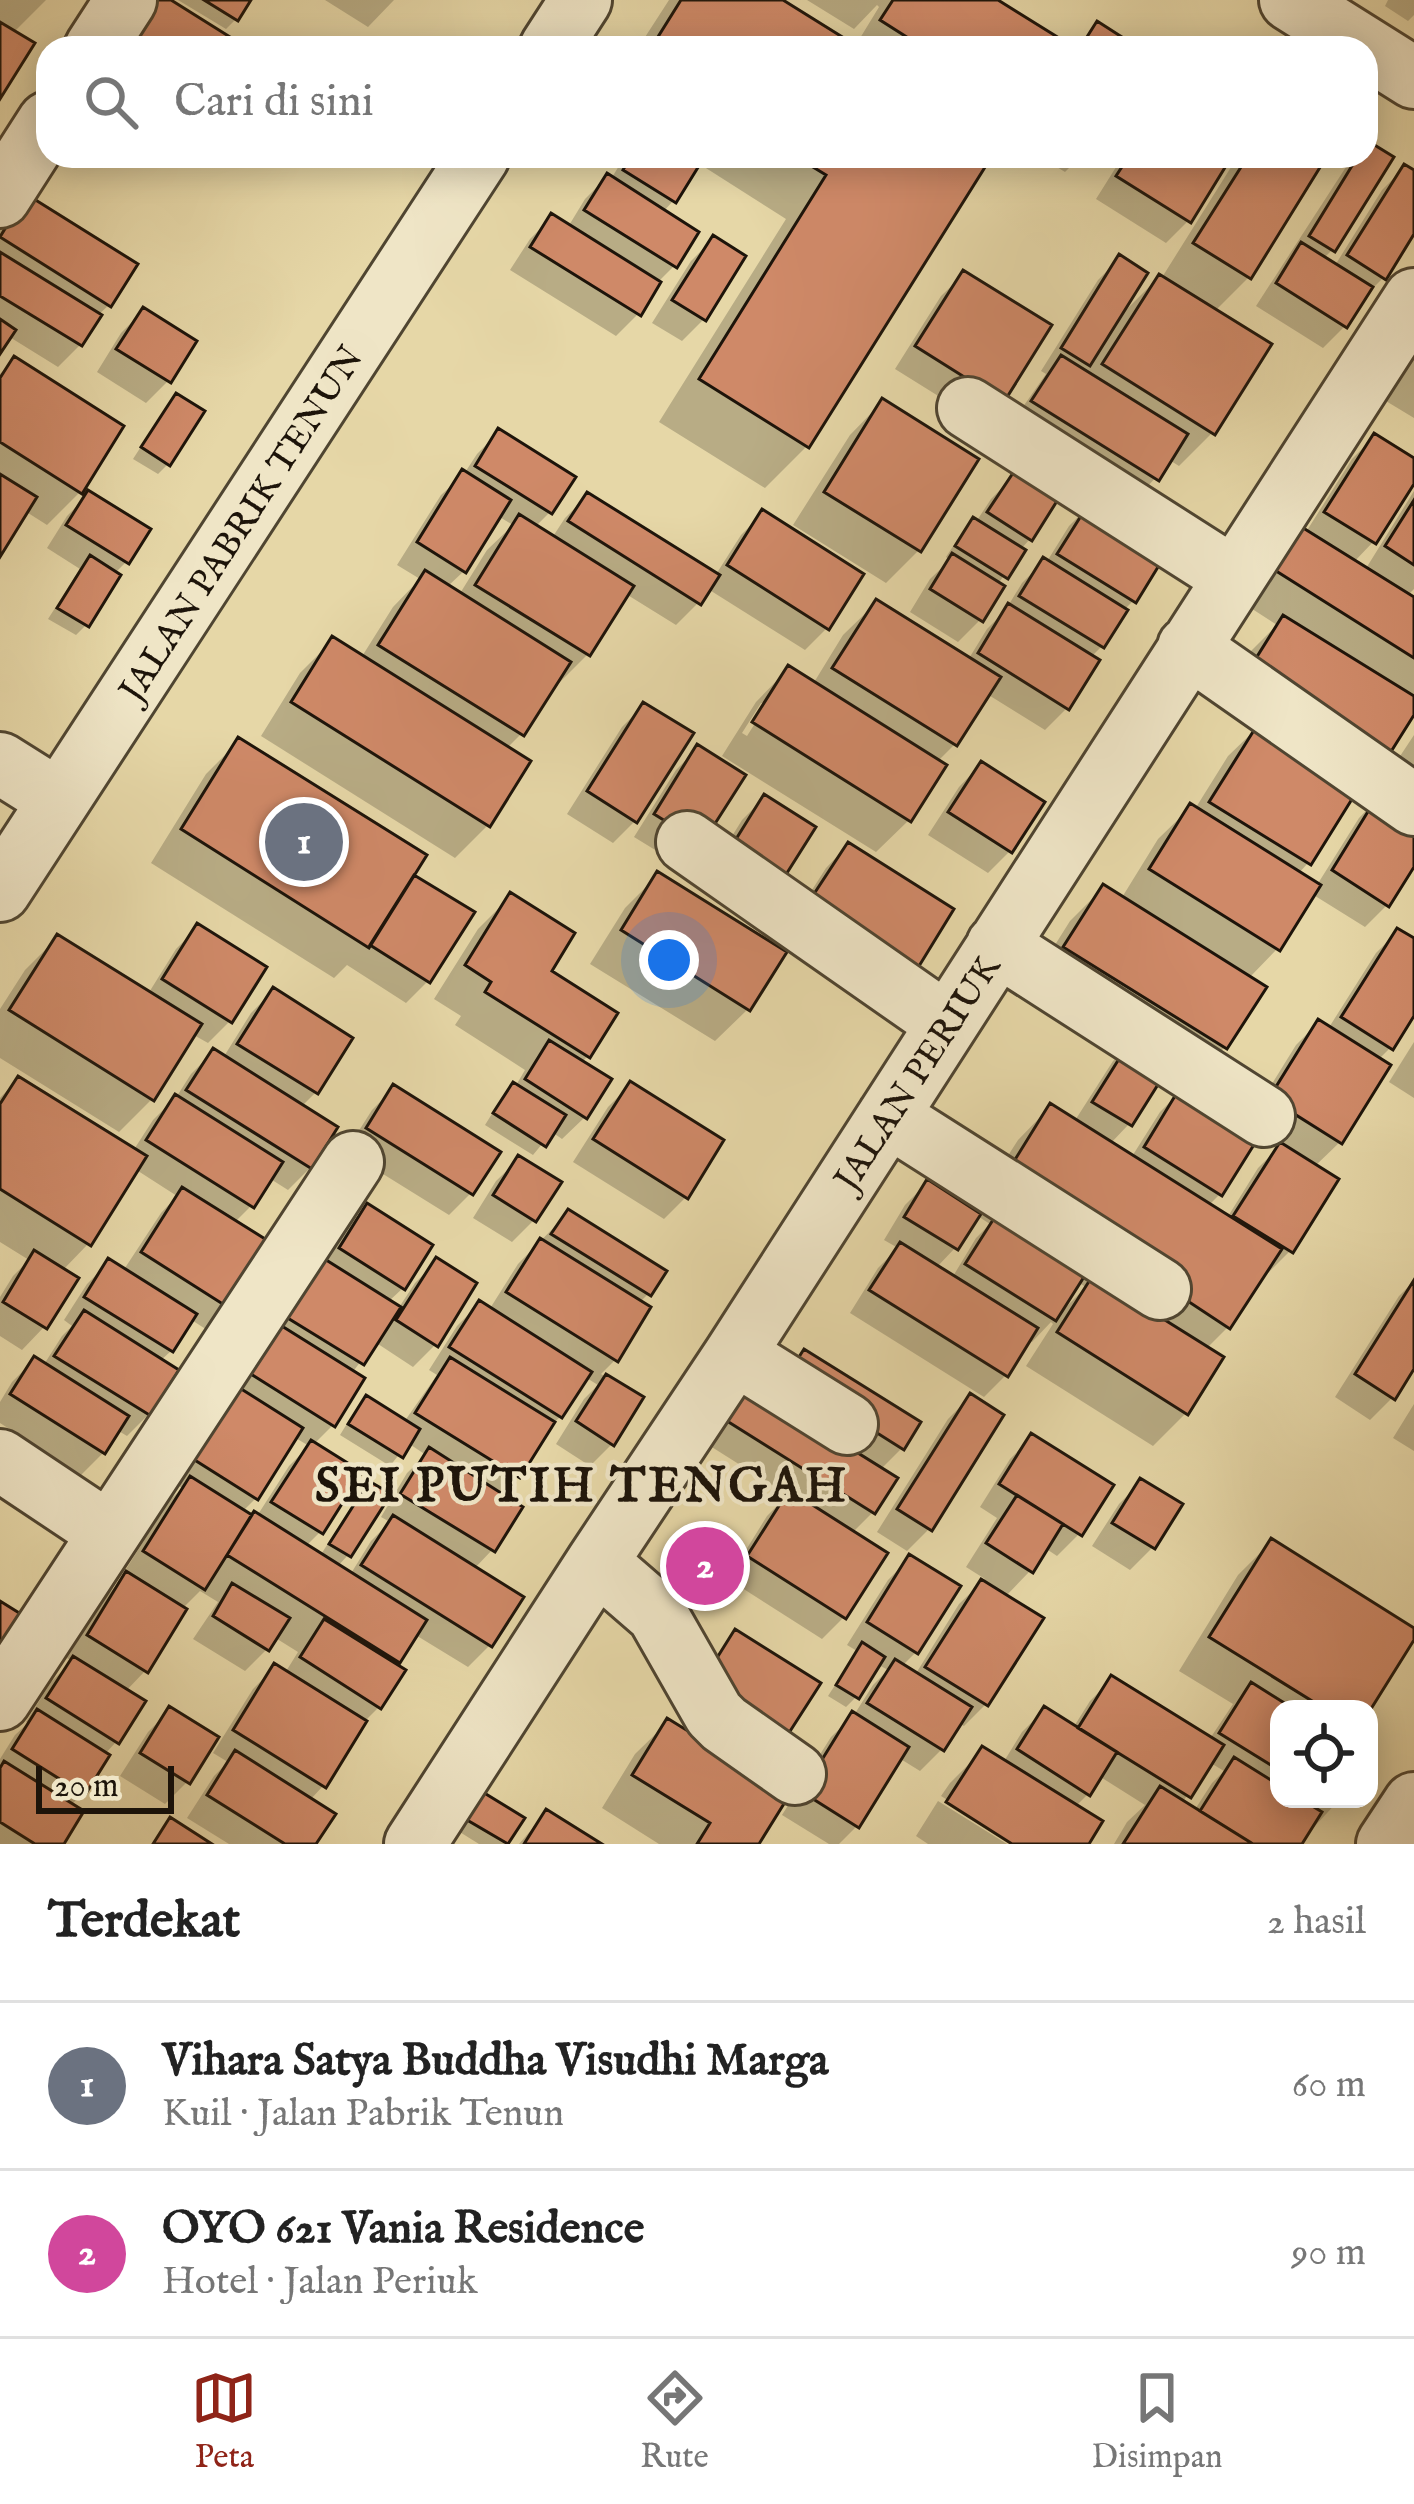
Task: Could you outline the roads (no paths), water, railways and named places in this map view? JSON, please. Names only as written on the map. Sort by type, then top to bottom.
[{"type":"street","points":[[103,36],[126,0]]},
{"type":"street","points":[[558,36],[581,0]]},
{"type":"street","points":[[1290,0],[1347,36]]},
{"type":"street","points":[[1378,55],[1414,78]]},
{"type":"street","points":[[0,196],[36,140]]},
{"type":"street","name":"JALAN PABRIK TENUN","points":[[0,891],[471,168]]},
{"type":"street","name":"JALAN PERIUK","points":[[415,1844],[1414,299]]},
{"type":"street","points":[[968,408],[1233,577]]},
{"type":"street","points":[[1188,647],[1414,805]]},
{"type":"street","points":[[0,763],[59,800]]},
{"type":"street","points":[[687,842],[946,1023]]},
{"type":"street","points":[[997,945],[1264,1116]]},
{"type":"street","points":[[888,1116],[1160,1289]]},
{"type":"street","points":[[0,1700],[353,1162]]},
{"type":"street","points":[[735,1354],[848,1424]]},
{"type":"street","points":[[0,1460],[108,1532]]},
{"type":"street","points":[[597,1562],[657,1614],[714,1714],[795,1774]]},
{"type":"street","points":[[1387,1844],[1414,1803]]},
{"type":"place","name":"Vihara Satya Buddha Visudhi Marga","points":[[304,842]]},
{"type":"place","name":"OYO 621 Vania Residence","points":[[705,1566]]},
{"type":"district","name":"SEI PUTIH TENGAH","points":[[582,1484]]}]
